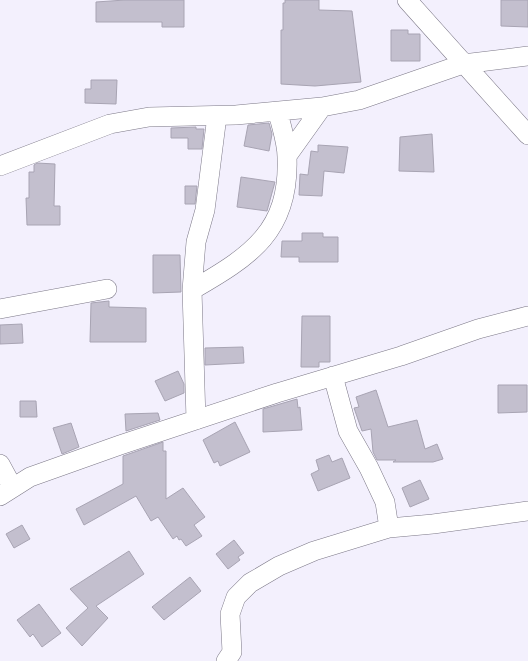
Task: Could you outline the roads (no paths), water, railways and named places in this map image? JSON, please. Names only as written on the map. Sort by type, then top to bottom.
[{"type":"street","points":[[407,0],[462,64],[528,135]]},
{"type":"street","points":[[0,166],[110,124],[149,117],[217,116],[278,112],[322,107],[359,100],[462,64],[528,56]]},
{"type":"street","points":[[288,156],[322,107]]},
{"type":"street","points":[[192,290],[218,275],[239,260],[267,235],[279,215],[286,186],[288,156],[278,112]]},
{"type":"street","points":[[196,420],[192,290],[196,242],[206,210],[217,116]]},
{"type":"street","points":[[0,309],[107,289]]},
{"type":"street","points":[[0,464],[6,492],[30,477],[196,420],[401,356],[494,324],[528,316]]},
{"type":"street","points":[[333,376],[348,431],[370,468],[385,502],[389,528]]},
{"type":"street","points":[[226,661],[232,652],[230,614],[236,597],[250,583],[279,566],[314,551],[389,528],[433,524],[528,511]]}]
